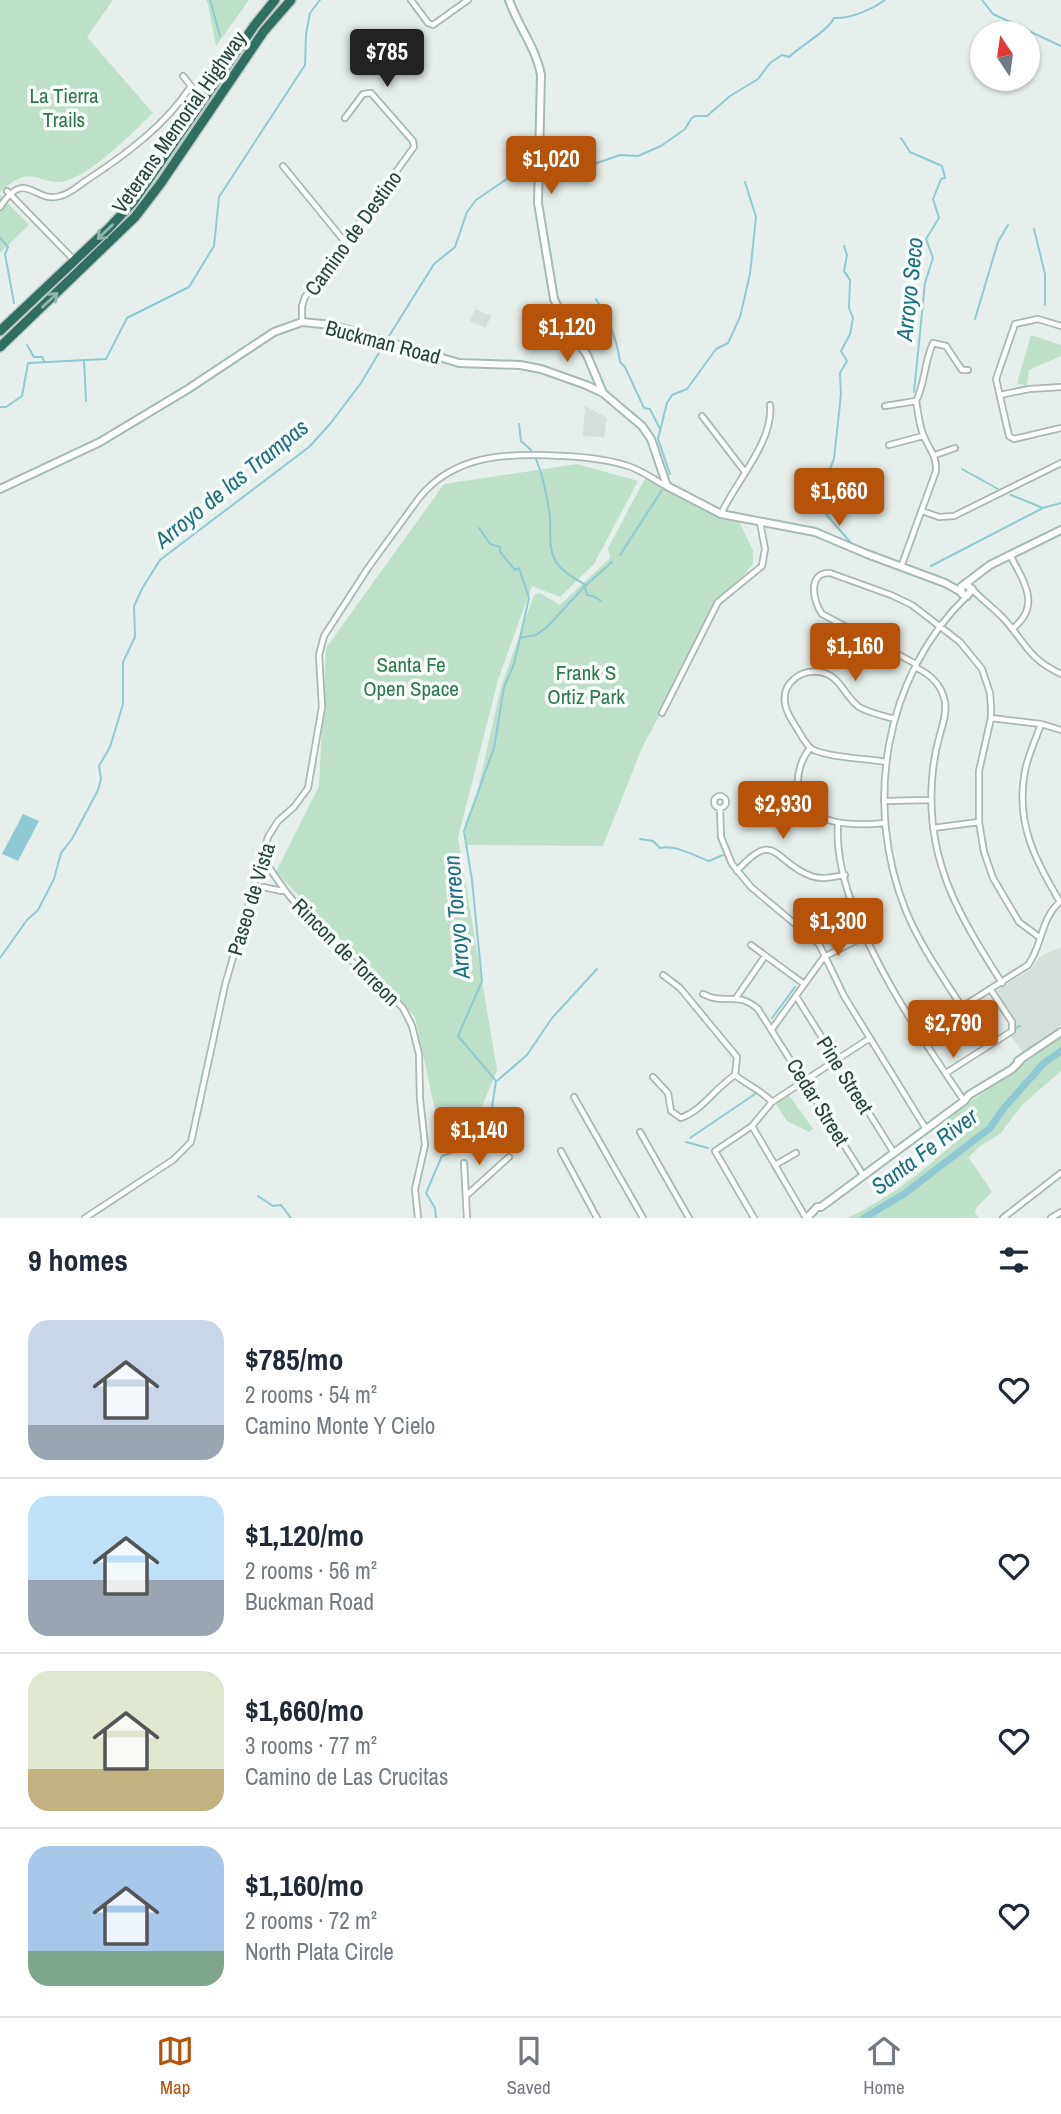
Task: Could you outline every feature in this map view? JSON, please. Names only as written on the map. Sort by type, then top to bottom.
[{"type":"highway","name":"Veterans Memorial Highway","points":[[0,331],[133,202],[254,26],[275,0]]},
{"type":"highway","name":"Veterans Memorial Highway","points":[[0,347],[135,217],[264,31],[291,0]]},
{"type":"street","points":[[411,0],[428,23],[433,25],[468,0]]},
{"type":"street","points":[[509,0],[536,56],[541,75],[538,203],[554,299],[565,322],[587,355],[603,393]]},
{"type":"street","points":[[0,207],[9,193],[25,187],[50,198],[57,197],[114,162],[154,128],[185,95],[191,86],[183,76]]},
{"type":"street","name":"Camino de Destino","points":[[302,323],[305,297],[414,147],[413,141],[371,93],[363,94],[345,118]]},
{"type":"street","points":[[283,166],[345,242]]},
{"type":"street","points":[[9,193],[75,261]]},
{"type":"street","points":[[1061,326],[1038,319],[1015,324],[996,379],[1009,436],[1014,439],[1061,428]]},
{"type":"street","name":"Buckman Road","points":[[0,489],[100,442],[188,389],[274,332],[302,323],[332,325],[459,362],[520,365],[541,369],[603,393],[637,420],[647,432],[667,486]]},
{"type":"street","points":[[901,567],[936,471],[935,455],[923,436],[916,401],[920,394],[926,358],[933,343],[946,346],[962,370],[968,369]]},
{"type":"street","points":[[999,395],[1061,387]]},
{"type":"street","points":[[885,406],[916,401]]},
{"type":"street","points":[[721,514],[760,446],[771,419],[770,405]]},
{"type":"street","points":[[702,416],[745,472]]},
{"type":"street","points":[[889,445],[923,436]]},
{"type":"street","points":[[935,455],[955,448]]},
{"type":"street","name":"Paseo de Vista","points":[[85,1218],[173,1160],[191,1142],[225,985],[268,836],[308,788],[322,707],[319,655],[324,636],[368,568],[431,483],[448,472],[476,461],[508,455],[534,454],[615,462],[640,471],[667,486]]},
{"type":"street","points":[[922,511],[939,517],[950,517],[1061,463]]},
{"type":"street","points":[[667,486],[721,514],[815,532],[966,590],[983,600],[1012,629],[1028,653],[1061,674]]},
{"type":"street","points":[[662,713],[718,603],[762,566],[765,549],[760,521]]},
{"type":"street","points":[[962,1007],[921,942],[907,912],[891,863],[885,823],[886,762],[895,719],[916,666],[975,577],[986,567],[1061,530]]},
{"type":"street","points":[[1010,555],[1026,587],[1029,602],[1025,616],[1012,629]]},
{"type":"street","points":[[1002,983],[953,900],[942,870],[933,828],[931,800],[934,762],[946,705],[937,683],[916,666],[826,617],[820,611],[814,595],[818,577],[827,572],[907,602],[964,645],[982,669],[990,693],[991,718],[979,771],[979,822],[984,852],[993,878],[1019,922],[1039,937]]},
{"type":"street","points":[[886,762],[820,753],[810,748],[789,715],[785,698],[794,679],[812,671],[831,676],[862,708],[895,719]]},
{"type":"street","points":[[991,718],[1041,724],[1061,730]]},
{"type":"street","points":[[921,1033],[1028,965],[1050,912],[1061,901],[1037,864],[1024,820],[1025,771],[1041,724]]},
{"type":"street","points":[[810,748],[798,775],[800,792],[814,813],[838,823],[885,823]]},
{"type":"street","points":[[884,801],[931,800]]},
{"type":"street","points":[[720,808],[723,842],[737,872],[820,947],[844,996],[926,1129]]},
{"type":"street","points":[[933,828],[979,822]]},
{"type":"street","points":[[838,823],[845,875],[865,936],[921,1033],[965,1100]]},
{"type":"street","points":[[737,872],[753,854],[766,850],[777,853],[815,877],[845,875]]},
{"type":"street","name":"Rincon de Torreon","points":[[263,857],[279,885],[331,942],[393,998],[412,1026],[419,1054],[425,1145],[415,1189],[418,1218]]},
{"type":"street","name":"Rincon de Torreon","points":[[252,892],[263,887],[286,892]]},
{"type":"street","points":[[772,1029],[824,957],[865,936]]},
{"type":"street","points":[[751,945],[804,985]]},
{"type":"street","points":[[703,994],[714,1000],[736,998],[765,956]]},
{"type":"street","points":[[653,1077],[667,1093],[671,1111],[681,1118],[694,1113],[734,1075],[737,1057],[680,988],[663,975]]},
{"type":"street","points":[[946,1073],[1012,1031],[1012,1022],[991,990]]},
{"type":"street","name":"Pine Street","points":[[796,996],[894,1153]]},
{"type":"street","name":"Cedar Street","points":[[736,998],[749,1002],[758,1009],[863,1175]]},
{"type":"street","points":[[752,1126],[808,1217],[817,1207],[821,1207],[969,1095],[1009,1069],[1010,1065],[1061,1032]]},
{"type":"street","points":[[754,1218],[715,1151],[752,1126],[772,1102],[870,1038]]},
{"type":"street","points":[[734,1075],[749,1087],[761,1090],[772,1102]]},
{"type":"street","points":[[574,1097],[643,1218]]},
{"type":"street","points":[[640,1132],[689,1218]]},
{"type":"street","points":[[561,1151],[597,1218]]},
{"type":"street","points":[[775,1165],[796,1153]]},
{"type":"street","points":[[467,1195],[509,1157]]},
{"type":"street","points":[[464,1163],[467,1218]]},
{"type":"street","points":[[1003,1218],[1060,1175]]},
{"type":"street","points":[[1051,1218],[1061,1212]]},
{"type":"shaded area","points":[[475,309],[491,316],[486,328],[470,321]]},
{"type":"shaded area","points":[[585,406],[607,418],[604,437],[583,436]]},
{"type":"shaded area","points":[[1061,947],[1061,1025],[1023,1052],[1011,1036],[1015,1021],[997,990],[1031,969],[1041,956]]},
{"type":"green space","name":"La Tierra Trails","points":[[0,0],[113,0],[87,37],[153,113],[92,168],[71,179],[52,182],[30,176],[22,177],[0,192]]},
{"type":"green space","points":[[206,0],[249,0],[216,46],[208,4]]},
{"type":"green space","points":[[0,195],[29,225],[0,253]]},
{"type":"green space","points":[[1031,335],[1061,345],[1061,356],[1029,370],[1027,386],[1017,383]]},
{"type":"green space","name":"Santa Fe Open Space","points":[[577,464],[638,481],[594,564],[560,597],[532,586],[498,680],[458,838],[497,1070],[480,1111],[439,1129],[415,1017],[276,872],[319,786],[326,648],[444,484]]},
{"type":"green space","name":"Frank S Ortiz Park","points":[[647,475],[693,499],[737,517],[753,551],[753,564],[716,608],[642,748],[603,846],[467,845],[465,823],[476,798],[501,687],[534,595],[540,593],[560,605],[610,558],[608,548]]},
{"type":"green space","points":[[1061,1037],[1061,1071],[1022,1105],[1000,1134],[980,1146],[966,1160],[969,1158],[992,1192],[976,1208],[975,1213],[979,1218],[847,1218],[896,1190],[940,1156],[968,1130],[960,1120],[948,1128],[945,1120]]},
{"type":"green space","points":[[788,1094],[813,1129],[809,1132],[787,1121],[775,1103]]},
{"type":"water","points":[[23,814],[39,821],[18,861],[2,854]]},
{"type":"waterway","points":[[210,0],[220,36]]},
{"type":"waterway","points":[[0,407],[6,407],[22,396],[28,363],[106,359],[127,318],[189,287],[214,246],[219,197],[305,65],[310,13],[320,0]]},
{"type":"waterway","name":"Arroyo de las Trampas","points":[[543,170],[554,171],[563,167],[597,163],[620,155],[638,156],[661,146],[685,129],[695,116],[707,116],[730,96],[758,79],[770,63],[782,55],[789,57],[826,28],[834,18],[860,13],[885,0]]},
{"type":"waterway","points":[[982,0],[993,14],[1061,46]]},
{"type":"waterway","name":"Arroyo Seco","points":[[901,138],[910,152],[942,166],[945,178],[941,179],[933,199],[939,218],[926,239],[933,258],[925,283],[914,392]]},
{"type":"waterway","name":"Arroyo de las Trampas","points":[[389,336],[434,264],[455,247],[467,212],[476,200],[517,172],[528,167],[537,169]]},
{"type":"waterway","points":[[670,474],[658,439],[667,403],[672,395],[687,389],[716,349],[728,343],[740,317],[750,274],[756,217],[745,182]]},
{"type":"waterway","points":[[975,319],[998,242],[1008,225]]},
{"type":"waterway","points":[[1034,229],[1045,274],[1045,305]]},
{"type":"waterway","points":[[0,238],[8,247],[5,254],[14,303]]},
{"type":"waterway","points":[[844,246],[847,255],[844,271],[850,280],[849,308],[853,318],[850,334],[841,351],[847,361],[840,373],[841,394],[834,459],[826,478],[824,512],[851,543]]},
{"type":"waterway","points":[[596,299],[611,329],[620,362],[625,367],[644,408],[650,409],[660,429]]},
{"type":"waterway","points":[[27,345],[34,357],[42,357],[44,361]]},
{"type":"waterway","name":"Arroyo de las Trampas","points":[[0,958],[27,920],[38,910],[54,879],[61,853],[72,839],[98,790],[101,779],[99,766],[110,747],[123,704],[123,662],[135,637],[134,606],[143,587],[160,560],[309,447],[361,383],[383,346]]},
{"type":"waterway","points":[[84,360],[86,401]]},
{"type":"waterway","points":[[519,424],[521,441],[531,450]]},
{"type":"waterway","points":[[534,455],[546,494],[555,560],[564,571],[584,584],[587,595],[601,601]]},
{"type":"waterway","points":[[962,469],[998,489]]},
{"type":"waterway","points":[[620,555],[662,490]]},
{"type":"waterway","points":[[1011,495],[1043,508],[1061,503]]},
{"type":"waterway","points":[[931,566],[1043,508]]},
{"type":"waterway","name":"Arroyo Torreon","points":[[436,1218],[435,1208],[426,1193],[442,1156],[487,1140],[496,1081],[458,1036],[482,981],[472,880],[464,831],[494,748],[504,687],[514,664],[529,598],[519,568],[515,570],[500,552],[500,547],[490,544],[479,528]]},
{"type":"waterway","points":[[520,638],[536,635],[547,627],[585,586],[612,562]]},
{"type":"waterway","points":[[640,839],[653,841],[660,848],[678,849],[709,861],[723,855]]},
{"type":"waterway","points":[[498,1080],[527,1055],[552,1018],[597,969]]},
{"type":"waterway","points":[[772,1018],[795,987]]},
{"type":"waterway","points":[[1015,1028],[1020,1026]]},
{"type":"waterway","name":"Santa Fe River","points":[[864,1218],[904,1194],[990,1128],[1044,1063],[1061,1051]]},
{"type":"waterway","points":[[690,1138],[755,1094]]},
{"type":"waterway","points":[[686,1142],[708,1148]]},
{"type":"waterway","points":[[258,1196],[273,1206],[281,1205],[291,1218]]}]
